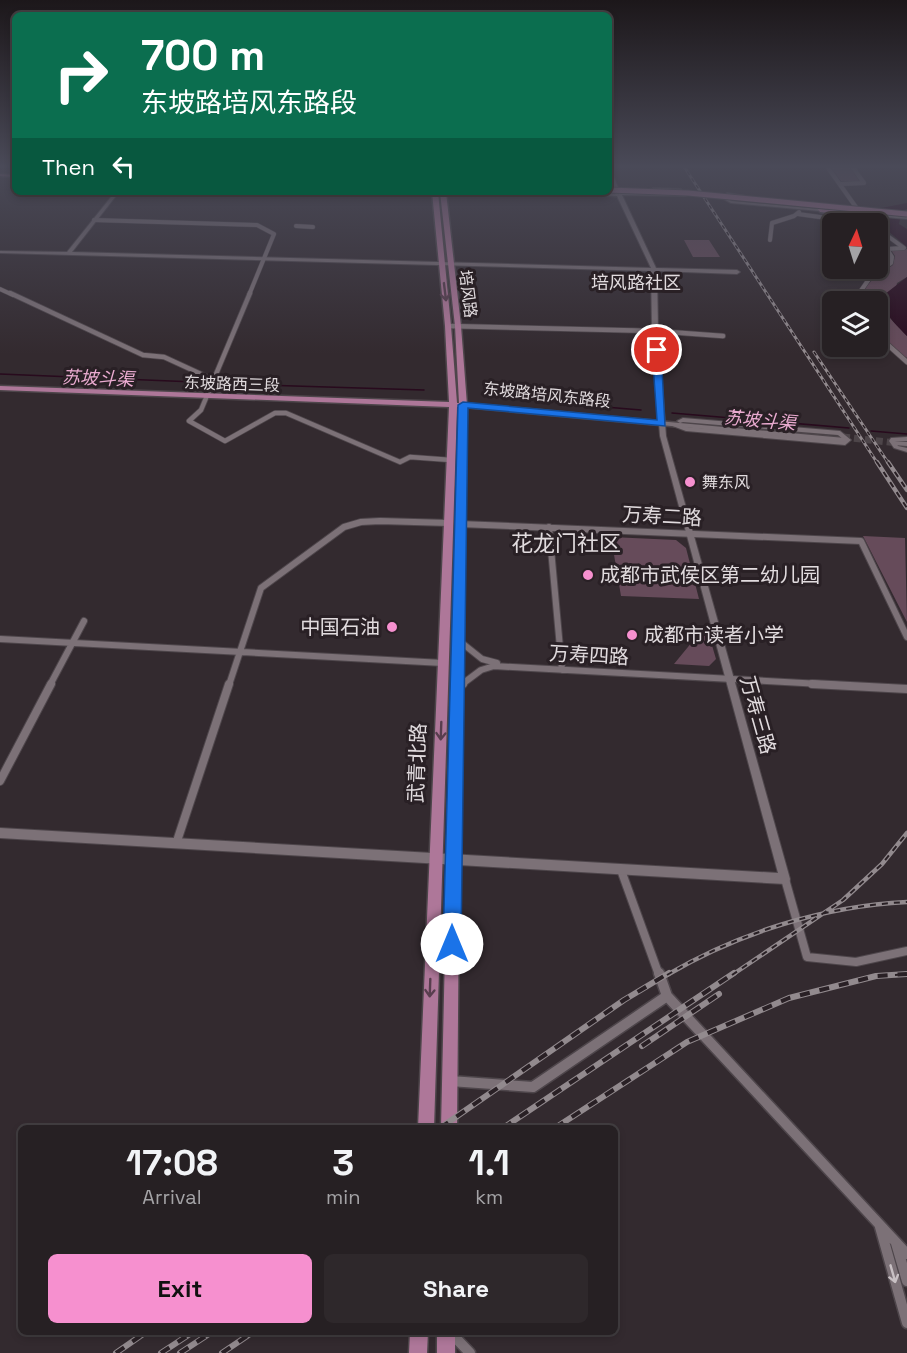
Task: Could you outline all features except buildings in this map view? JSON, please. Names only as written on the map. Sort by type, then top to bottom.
[{"type":"main road","name":"培风路","points":[[438,228],[458,402]]},
{"type":"main road","name":"培风路","points":[[447,228],[458,326],[458,402]]},
{"type":"main road","name":"东坡路西三段","points":[[0,383],[208,394]]},
{"type":"main road","name":"东坡路西三段","points":[[0,388],[458,402]]},
{"type":"main road","name":"东坡路培风东路段","points":[[458,402],[844,439]]},
{"type":"main road","name":"武青北路","points":[[426,1125],[443,663],[455,524],[451,460],[458,402]]},
{"type":"main road","name":"武青北路","points":[[449,1125],[457,639],[455,524],[458,402]]},
{"type":"main road","points":[[418,1353],[419,1335]]},
{"type":"main road","points":[[446,1353],[448,1335]]},
{"type":"street","points":[[68,254],[88,228]]},
{"type":"street","points":[[267,228],[274,234],[264,259],[201,410],[189,421],[225,441],[275,413],[286,413],[400,462],[410,457],[451,460]]},
{"type":"street","points":[[632,228],[654,270]]},
{"type":"street","points":[[770,240],[771,228]]},
{"type":"street","points":[[888,236],[904,248],[888,249]]},
{"type":"street","points":[[888,251],[891,257],[891,263],[888,265]]},
{"type":"street","points":[[0,252],[737,272]]},
{"type":"street","name":"万寿三路","points":[[654,270],[655,331],[662,422],[728,677],[785,879]]},
{"type":"street","points":[[0,289],[143,355],[164,357],[214,380]]},
{"type":"street","points":[[448,326],[655,331],[723,336]]},
{"type":"street","points":[[888,345],[907,362]]},
{"type":"street","points":[[703,421],[840,433],[848,440],[845,442],[811,440],[686,429],[676,423],[703,421]]},
{"type":"street","name":"万寿二路","points":[[176,844],[261,588],[344,527],[371,522],[455,524],[861,541],[907,637]]},
{"type":"street","points":[[549,527],[562,668]]},
{"type":"street","points":[[0,781],[84,621]]},
{"type":"street","points":[[0,639],[443,663]]},
{"type":"street","name":"万寿四路","points":[[457,639],[489,662],[907,687]]},
{"type":"street","name":"万寿四路","points":[[456,689],[489,667],[562,668]]},
{"type":"street","points":[[0,833],[785,879],[807,957],[856,962],[907,951]]},
{"type":"street","points":[[621,870],[667,996],[907,1254]]},
{"type":"street","points":[[450,1081],[533,1087],[667,996]]},
{"type":"street","points":[[879,1225],[907,1323]]},
{"type":"street","points":[[896,1242],[907,1281]]},
{"type":"street","points":[[451,1335],[470,1353]]},
{"type":"shaded area","points":[[888,228],[907,229],[907,247],[888,231]]},
{"type":"shaded area","points":[[684,240],[709,240],[720,257],[693,257]]},
{"type":"shaded area","points":[[907,249],[907,277],[897,283],[890,318],[907,336],[907,358],[888,342],[888,291],[864,291],[875,279],[888,279],[888,269],[893,265],[895,256],[891,250]]},
{"type":"shaded area","points":[[907,277],[907,336],[888,314],[888,292]]},
{"type":"shaded area","points":[[863,536],[905,538],[907,622]]},
{"type":"shaded area","points":[[611,537],[676,540],[686,548],[699,599],[621,596]]},
{"type":"shaded area","points":[[706,625],[716,659],[709,666],[674,664]]},
{"type":"waterway","name":"苏坡斗渠","points":[[0,374],[195,382]]},
{"type":"waterway","name":"苏坡斗渠","points":[[234,384],[424,390]]},
{"type":"waterway","name":"苏坡斗渠","points":[[593,406],[641,410]]},
{"type":"waterway","name":"苏坡斗渠","points":[[672,413],[849,428]]},
{"type":"waterway","name":"苏坡斗渠","points":[[871,431],[907,434]]},
{"type":"tunnel","points":[[843,437],[897,443]]},
{"type":"railway","points":[[724,228],[878,464]]},
{"type":"railway","points":[[814,352],[889,464]]},
{"type":"railway","points":[[877,462],[907,508]]},
{"type":"railway","points":[[888,462],[907,490]]},
{"type":"railway","points":[[822,914],[843,900],[882,864],[907,833]]},
{"type":"railway","points":[[822,914],[844,909],[907,902]]},
{"type":"railway","points":[[667,975],[752,934],[822,914]]},
{"type":"railway","points":[[732,975],[822,914]]},
{"type":"railway","points":[[444,1125],[624,1000],[669,973]]},
{"type":"railway","points":[[507,1125],[734,973]]},
{"type":"railway","points":[[560,1125],[687,1042],[789,998],[876,976],[907,974],[895,975]]},
{"type":"railway","points":[[642,1046],[719,994]]},
{"type":"railway","points":[[116,1353],[142,1335]]},
{"type":"railway","points":[[161,1353],[188,1335]]},
{"type":"railway","points":[[180,1353],[207,1335]]},
{"type":"railway","points":[[222,1353],[249,1335]]},
{"type":"place","name":"舞东风","points":[[690,482]]},
{"type":"place","name":"成都市武侯区第二幼儿园","points":[[588,575]]},
{"type":"place","name":"中国石油","points":[[392,627]]},
{"type":"place","name":"成都市读者小学","points":[[632,635]]},
{"type":"district","name":"培风路社区","points":[[636,282]]},
{"type":"district","name":"花龙门社区","points":[[566,543]]},
{"type":"route","points":[[452,944],[463,405],[662,424],[657,350]]}]
